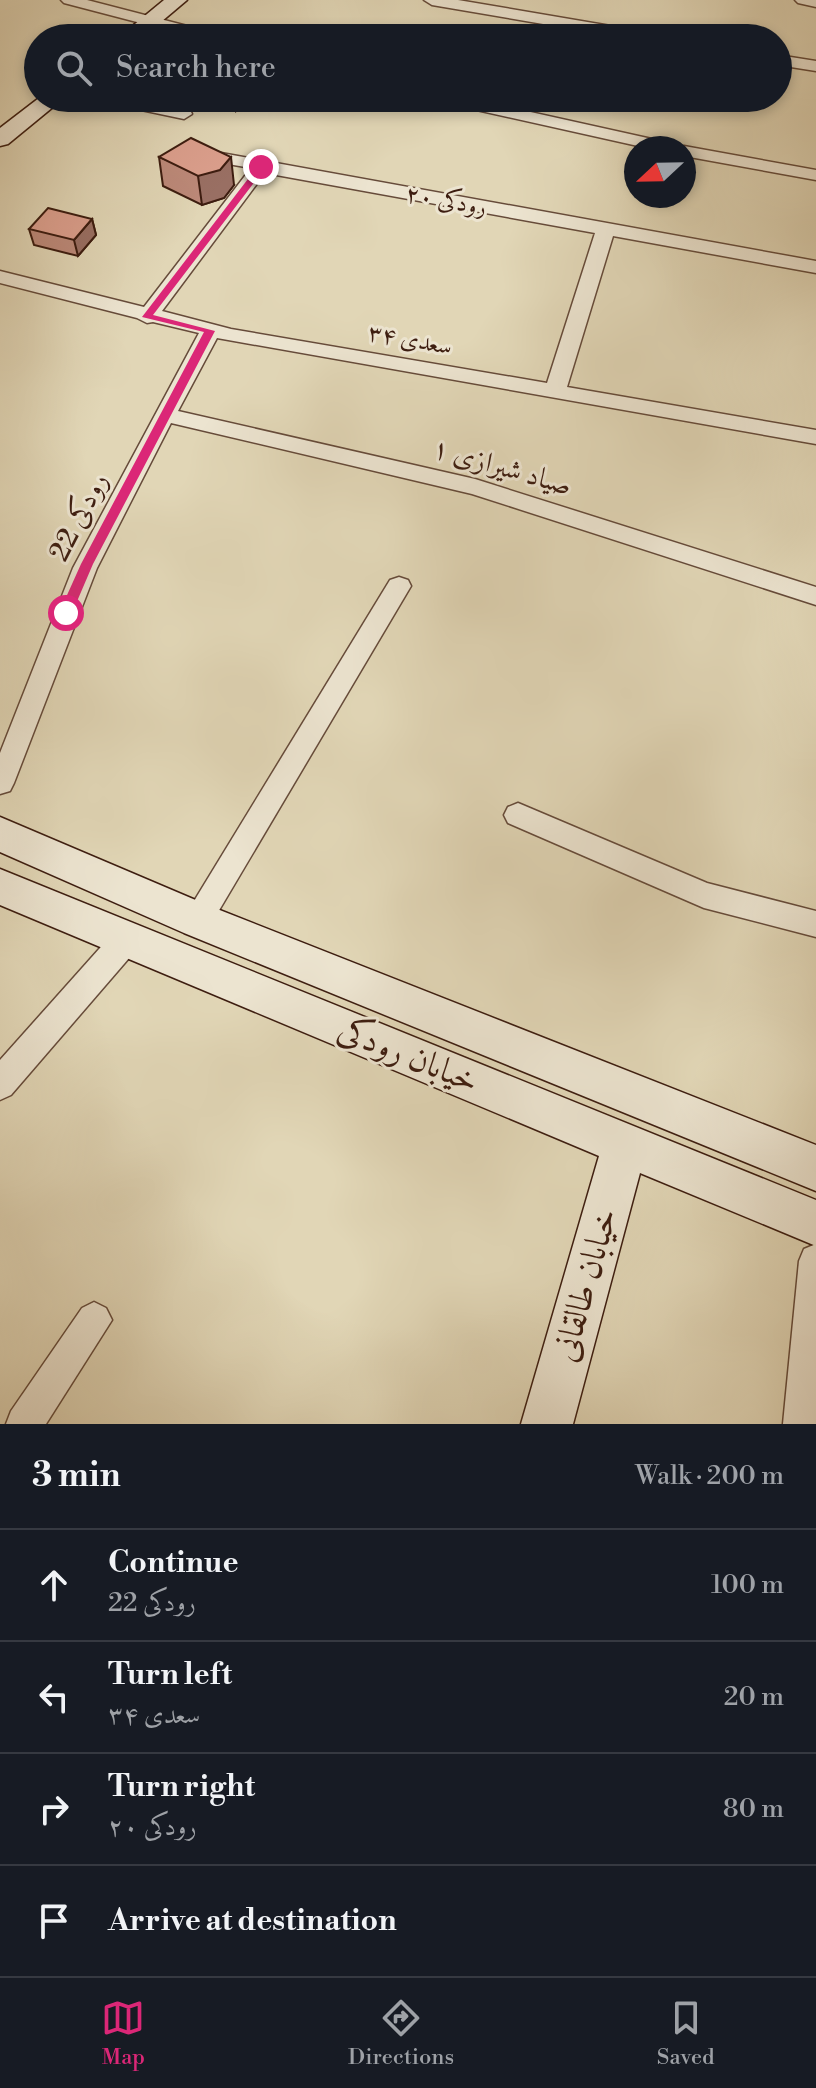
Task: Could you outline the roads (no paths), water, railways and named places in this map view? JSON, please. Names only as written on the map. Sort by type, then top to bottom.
[{"type":"main road","points":[[147,24],[177,0]]},
{"type":"main road","points":[[0,139],[35,112]]},
{"type":"main road","name":"خیابان رودکی","points":[[0,834],[198,920],[816,1168]]},
{"type":"main road","name":"خیابان رودکی","points":[[0,887],[816,1223]]},
{"type":"main road","name":"خیابان طالقانی","points":[[547,1424],[625,1145]]},
{"type":"street","points":[[69,0],[162,24]]},
{"type":"street","points":[[432,0],[571,24]]},
{"type":"street","points":[[803,0],[816,2]]},
{"type":"street","points":[[792,62],[816,66]]},
{"type":"street","points":[[175,112],[184,114]]},
{"type":"street","points":[[504,112],[624,140]]},
{"type":"street","points":[[696,153],[816,175]]},
{"type":"street","name":"رودکی ۲۰","points":[[199,154],[816,267]]},
{"type":"street","points":[[147,317],[261,167]]},
{"type":"street","points":[[555,392],[606,229]]},
{"type":"street","name":"سعدی ۳۴","points":[[0,277],[210,331],[816,437]]},
{"type":"street","name":"رودکی 22","points":[[0,783],[21,738],[87,564],[210,331]]},
{"type":"street","name":"صیاد شیرازی ۱","points":[[166,415],[475,487],[816,596]]},
{"type":"street","points":[[198,920],[399,586]]},
{"type":"street","points":[[518,815],[704,895],[816,924]]},
{"type":"street","points":[[0,1084],[126,940]]},
{"type":"street","points":[[801,1424],[816,1261]]},
{"type":"street","points":[[24,1424],[94,1320]]}]
